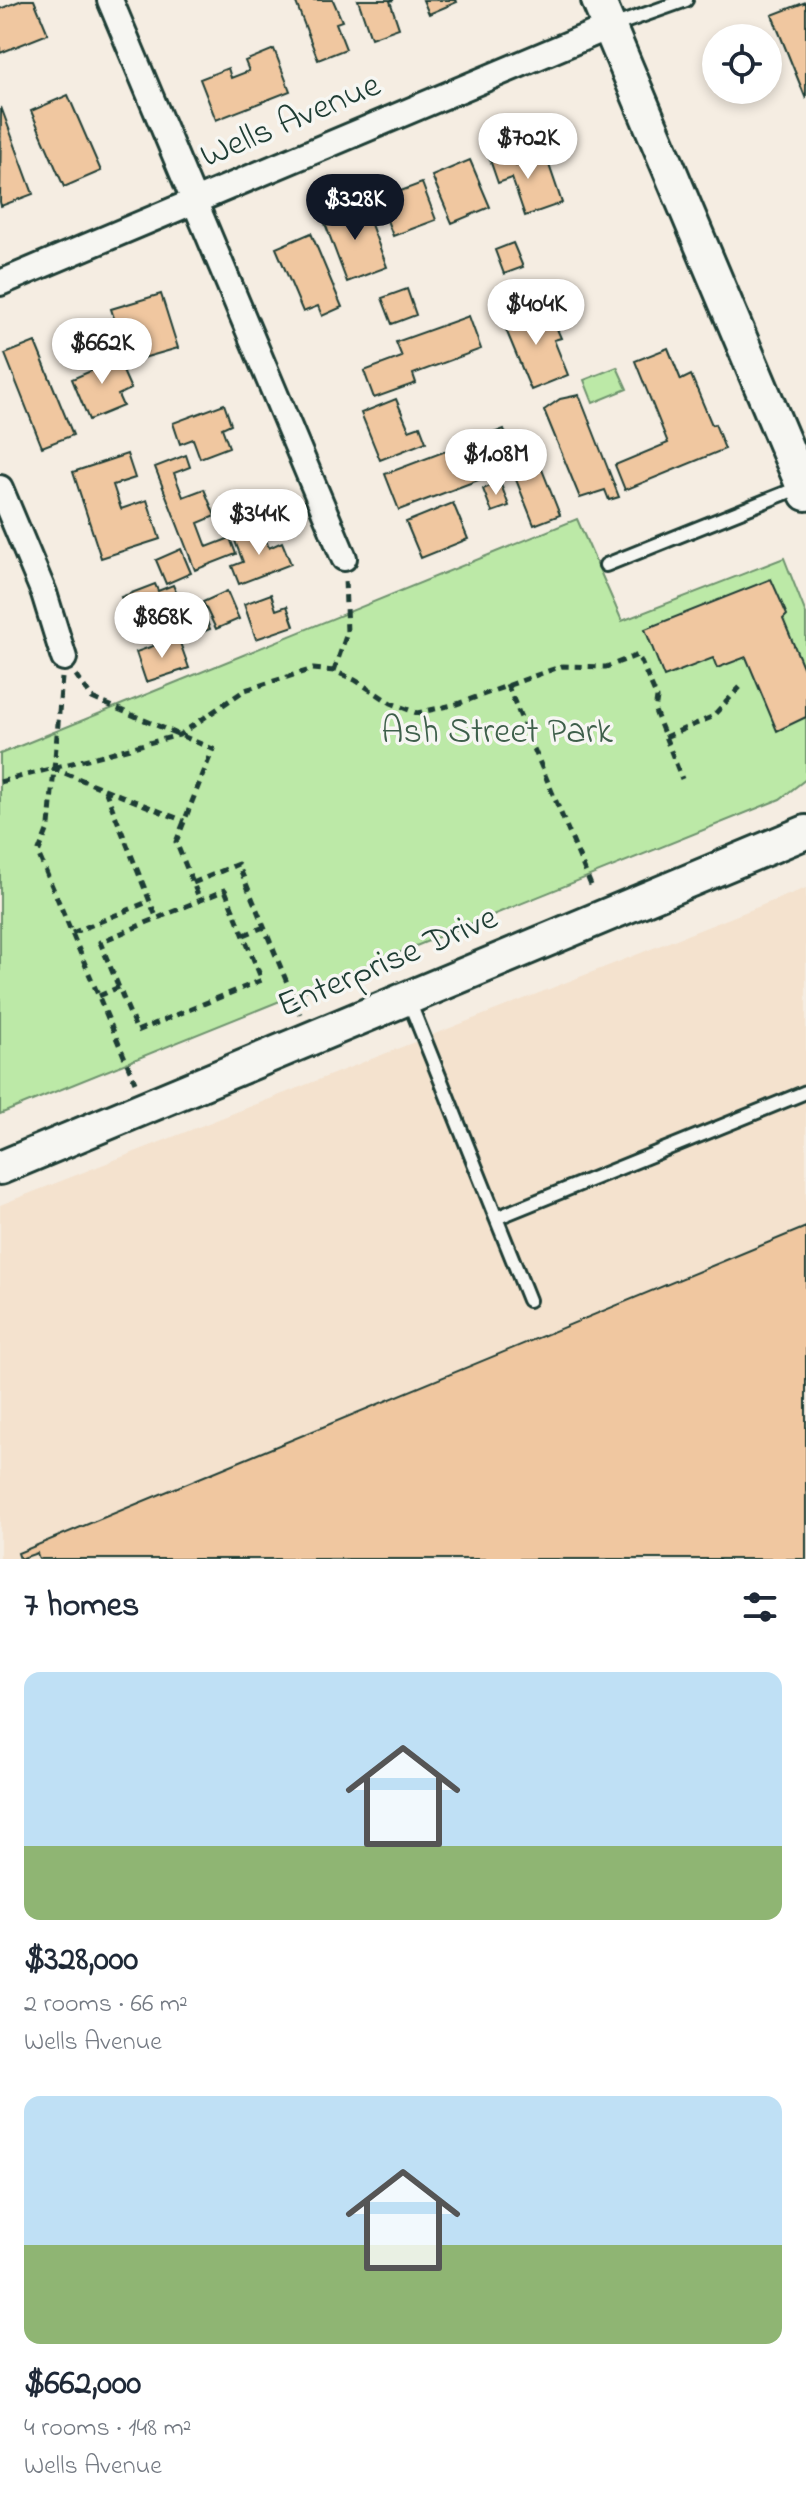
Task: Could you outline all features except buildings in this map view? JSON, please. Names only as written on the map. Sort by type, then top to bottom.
[{"type":"street","points":[[110,0],[344,558]]},
{"type":"street","points":[[603,14],[804,490]]},
{"type":"street","name":"Wells Avenue","points":[[0,283],[194,202],[603,14]]},
{"type":"street","points":[[0,488],[44,593],[64,658]]},
{"type":"street","name":"Enterprise Drive","points":[[0,1168],[806,832]]},
{"type":"lane","points":[[603,14],[686,0]]},
{"type":"lane","points":[[606,565],[804,490]]},
{"type":"lane","points":[[408,998],[529,1300]]},
{"type":"lane","points":[[496,1218],[806,1092]]},
{"type":"path","points":[[334,671],[347,633],[344,558]]},
{"type":"path","points":[[0,782],[179,735],[245,690],[313,669],[334,671],[355,680],[391,703],[417,713],[457,704],[562,666],[606,667],[638,655],[657,698],[655,711],[682,779]]},
{"type":"path","points":[[64,658],[92,698],[213,749],[176,842],[200,900]]},
{"type":"path","points":[[64,658],[49,826],[38,853],[145,1107]]},
{"type":"path","points":[[507,684],[604,916]]},
{"type":"path","points":[[665,737],[712,717],[743,684]]},
{"type":"path","points":[[52,768],[184,821]]},
{"type":"path","points":[[105,790],[157,919]]},
{"type":"path","points":[[193,883],[238,864],[310,1039]]},
{"type":"path","points":[[225,890],[262,980],[137,1031],[100,942],[157,919],[225,890]]},
{"type":"path","points":[[72,933],[150,901]]},
{"type":"path","points":[[244,935],[264,927]]},
{"type":"path","points":[[99,996],[119,987]]},
{"type":"shaded area","points":[[806,888],[806,1559],[0,1559],[0,1205]]},
{"type":"green space","points":[[617,367],[627,389],[593,403],[584,380]]},
{"type":"green space","name":"Ash Street Park","points":[[577,519],[622,621],[784,558],[806,614],[806,779],[780,799],[0,1114],[0,754]]}]
